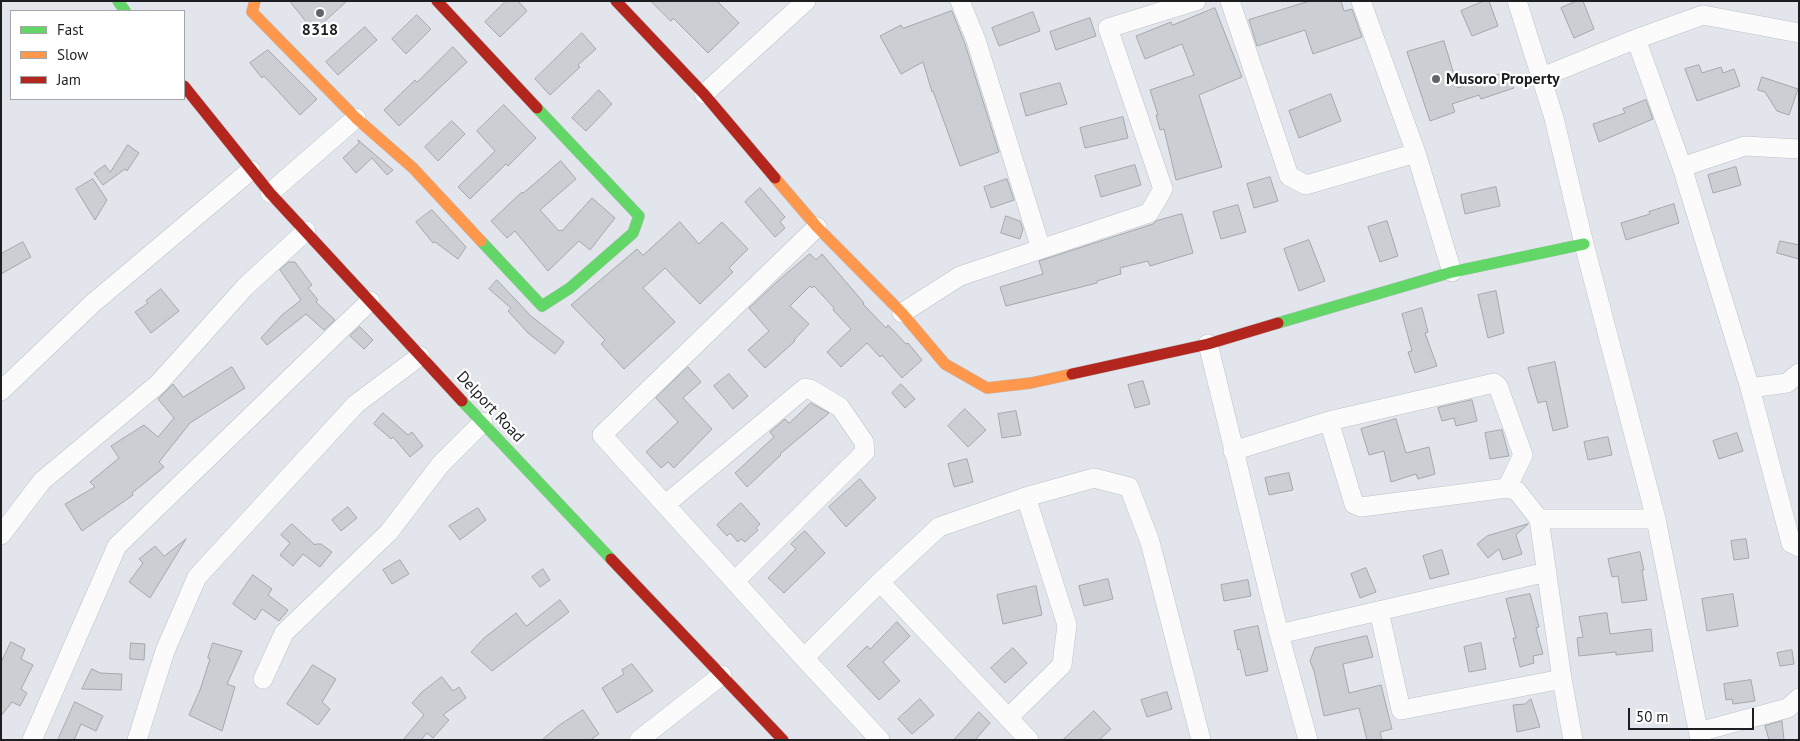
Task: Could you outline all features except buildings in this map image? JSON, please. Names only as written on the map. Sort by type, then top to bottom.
[{"type":"street","points":[[255,1],[252,12],[356,118],[413,168],[542,306],[570,288],[634,233],[638,216],[437,1]]},
{"type":"street","points":[[704,94],[806,1]]},
{"type":"street","points":[[960,1],[976,40],[1042,249]]},
{"type":"street","points":[[902,313],[960,276],[1149,213],[1164,190],[1108,28],[1196,1]]},
{"type":"street","points":[[1230,1],[1289,176],[1306,185],[1416,153]]},
{"type":"street","points":[[1361,1],[1416,153],[1452,272]]},
{"type":"street","points":[[1516,1],[1554,118],[1584,244],[1656,519],[1700,736],[1788,708],[1799,698]]},
{"type":"street","points":[[618,2],[704,94],[817,227],[902,313],[945,364],[987,388],[1031,383],[1208,344],[1452,272],[1584,244]]},
{"type":"street","points":[[1542,77],[1636,39],[1703,15],[1799,33]]},
{"type":"street","points":[[1636,39],[1682,167],[1750,388],[1790,543],[1799,547]]},
{"type":"street","name":"Delport Road","points":[[185,87],[270,193],[558,504],[784,740]]},
{"type":"street","points":[[270,193],[356,118]]},
{"type":"street","points":[[1682,167],[1745,146],[1799,149]]},
{"type":"street","points":[[1,391],[92,304],[251,170]]},
{"type":"street","points":[[817,227],[602,435],[880,740]]},
{"type":"street","points":[[1,535],[42,481],[158,384],[246,287],[306,231]]},
{"type":"street","points":[[32,740],[117,546],[370,301]]},
{"type":"street","points":[[1208,344],[1279,634],[1308,740]]},
{"type":"street","points":[[137,740],[165,651],[198,576],[356,404],[420,356]]},
{"type":"street","points":[[1750,388],[1787,383],[1799,373]]},
{"type":"street","points":[[1233,451],[1329,421],[1494,383],[1498,386],[1523,455],[1507,488]]},
{"type":"street","points":[[666,504],[805,388],[810,389],[840,407],[864,442],[865,452],[735,581]]},
{"type":"street","points":[[1329,421],[1354,504],[1360,507],[1507,488],[1517,491],[1539,519],[1562,679],[1573,740]]},
{"type":"street","points":[[263,679],[284,633],[389,532],[440,465],[483,422]]},
{"type":"street","points":[[804,658],[880,582],[939,527],[1026,496],[1094,478],[1130,488],[1150,542],[1201,740]]},
{"type":"street","points":[[1008,718],[1062,665],[1067,625],[1026,496]]},
{"type":"street","points":[[1539,519],[1656,519]]},
{"type":"street","points":[[1279,634],[1547,572]]},
{"type":"street","points":[[880,582],[1029,740]]},
{"type":"street","points":[[1379,611],[1401,710],[1562,679]]},
{"type":"street","points":[[639,740],[722,675]]},
{"type":"traffic: fast","points":[[118,1],[124,10]]},
{"type":"traffic: fast","points":[[481,241],[542,306],[570,288],[633,233],[639,216],[537,108]]},
{"type":"traffic: fast","points":[[1278,323],[1452,272],[1584,244]]},
{"type":"traffic: fast","points":[[462,401],[611,559]]},
{"type":"traffic: slow","points":[[255,1],[252,12],[356,118],[413,168],[481,241]]},
{"type":"traffic: slow","points":[[775,178],[817,227],[902,313],[945,364],[987,388],[1031,383],[1072,374]]},
{"type":"traffic: jam","points":[[437,1],[537,108]]},
{"type":"traffic: jam","points":[[616,1],[704,94],[775,178]]},
{"type":"traffic: jam","points":[[185,87],[270,193],[462,401]]},
{"type":"traffic: jam","points":[[1072,374],[1208,344],[1278,323]]},
{"type":"traffic: jam","points":[[611,559],[783,740]]},
{"type":"place","name":"8318","points":[[320,13]]},
{"type":"place","name":"Musoro Property","points":[[1436,79]]}]
